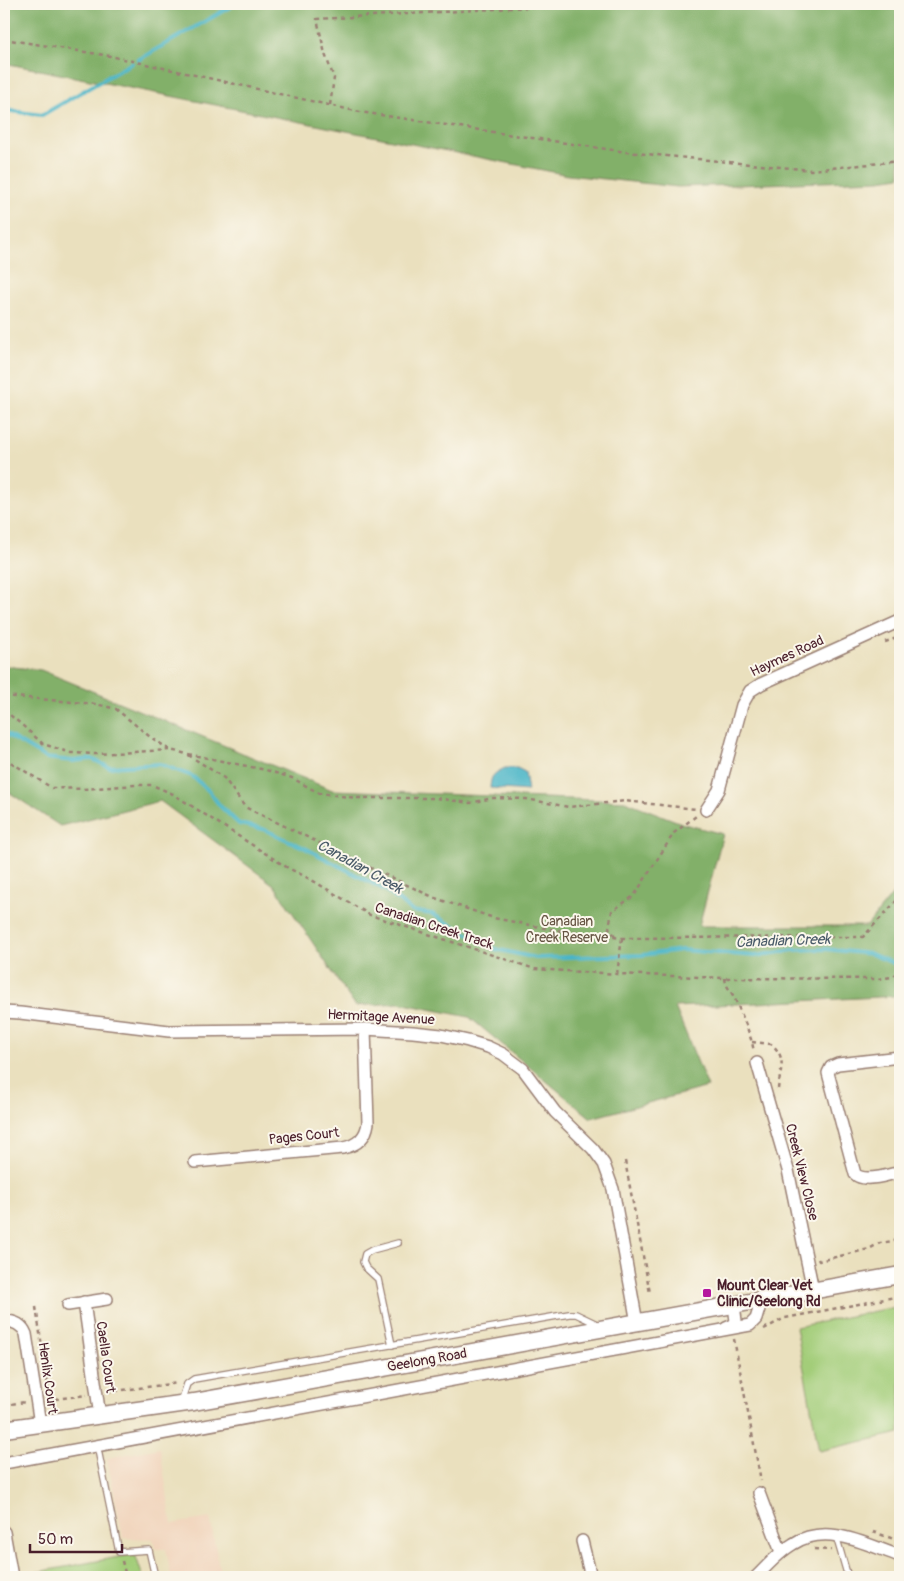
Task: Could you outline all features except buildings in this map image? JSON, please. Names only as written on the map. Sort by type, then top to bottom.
[{"type":"main road","name":"Geelong Road","points":[[848,1284],[900,1271]]},
{"type":"main road","name":"Geelong Road","points":[[4,1429],[181,1404],[900,1274]]},
{"type":"street","name":"Haymes Road","points":[[706,810],[720,790],[742,705],[750,691],[900,621]]},
{"type":"street","name":"Hermitage Avenue","points":[[4,1012],[169,1032],[365,1029],[428,1033],[468,1041],[499,1052],[523,1069],[556,1112],[593,1149],[606,1170],[612,1189],[637,1322]]},
{"type":"street","name":"Pages Court","points":[[195,1162],[343,1148],[351,1146],[360,1140],[365,1134],[368,1123],[365,1029]]},
{"type":"street","points":[[900,1057],[840,1063],[831,1067],[828,1073],[855,1174],[859,1178],[865,1179],[900,1172]]},
{"type":"street","name":"Creek View Close","points":[[756,1063],[788,1170],[812,1290]]},
{"type":"street","points":[[68,1305],[107,1299]]},
{"type":"street","points":[[4,1463],[750,1325],[754,1322],[762,1299]]},
{"type":"street","name":"Caella Court","points":[[84,1302],[100,1416]]},
{"type":"street","points":[[717,1331],[729,1327],[735,1322],[734,1304]]},
{"type":"street","name":"Henlix Court","points":[[4,1321],[18,1324],[26,1334],[40,1424]]},
{"type":"street","points":[[759,1493],[781,1552]]},
{"type":"street","points":[[4,1532],[12,1577]]},
{"type":"street","points":[[756,1577],[781,1552],[798,1540],[811,1536],[836,1535],[900,1556]]},
{"type":"street","points":[[582,1541],[591,1577]]},
{"type":"lane","points":[[392,1345],[378,1279],[366,1268],[363,1262],[365,1254],[372,1250],[398,1244]]},
{"type":"lane","points":[[181,1404],[187,1384],[194,1379],[561,1315],[576,1314],[606,1328]]},
{"type":"lane","points":[[97,1446],[119,1552],[149,1550],[155,1577]]},
{"type":"lane","points":[[836,1535],[848,1577]]},
{"type":"path","points":[[330,105],[334,78],[325,54],[317,19],[584,4]]},
{"type":"path","points":[[4,39],[110,56],[360,112],[626,152],[810,170],[900,161]]},
{"type":"path","points":[[4,696],[96,704],[116,709],[149,736],[170,750]]},
{"type":"path","points":[[4,710],[43,744],[71,754],[170,750],[266,770],[292,778],[319,793],[357,798],[436,798],[470,803],[493,798],[518,799],[569,807],[625,801],[706,810]]},
{"type":"path","points":[[187,754],[224,778],[246,807],[435,898],[494,918],[554,930],[622,938],[864,936],[900,897]]},
{"type":"path","name":"Canadian Creek Track","points":[[4,758],[52,788],[84,789],[152,785],[173,794],[288,868],[310,879],[370,916],[534,969],[724,978],[878,979],[890,977],[900,972]]},
{"type":"path","points":[[616,937],[608,928],[612,911],[634,896],[674,833],[692,818]]},
{"type":"path","points":[[617,974],[622,938]]},
{"type":"path","points":[[724,978],[726,987],[734,996],[752,1042],[756,1063]]},
{"type":"path","points":[[752,1042],[771,1044],[780,1054],[782,1062],[778,1088],[779,1095]]},
{"type":"path","points":[[625,1161],[650,1293]]},
{"type":"path","points":[[817,1252],[819,1261],[869,1249],[880,1243],[900,1240]]},
{"type":"path","points":[[762,1330],[785,1318],[900,1296]]},
{"type":"path","points":[[36,1307],[50,1400]]},
{"type":"path","points":[[732,1328],[761,1480],[759,1493]]},
{"type":"path","points":[[4,1405],[182,1382]]},
{"type":"path","points":[[872,1532],[900,1541]]},
{"type":"path","points":[[809,1549],[828,1549],[836,1552]]},
{"type":"path","points":[[122,1552],[126,1577]]},
{"type":"shaded area","points":[[160,1448],[172,1524],[210,1518],[221,1577],[171,1577],[166,1549],[155,1549],[153,1539],[123,1538],[107,1458]]},
{"type":"green space","points":[[4,4],[900,4],[900,177],[880,180],[678,187],[568,175],[4,63]]},
{"type":"green space","name":"Canadian Creek Reserve","points":[[4,666],[41,670],[332,790],[625,801],[684,824],[723,834],[699,926],[867,926],[900,885],[900,996],[675,1007],[708,1087],[591,1118],[469,1017],[399,1003],[355,1006],[274,885],[160,801],[60,826],[4,789]]},
{"type":"green space","points":[[900,1306],[900,1433],[819,1451],[796,1327]]},
{"type":"green space","points":[[135,1554],[143,1577],[28,1577],[27,1574]]},
{"type":"water","points":[[505,768],[517,768],[525,772],[528,791],[490,788],[493,775]]},
{"type":"waterway","points":[[138,60],[235,4]]},
{"type":"waterway","points":[[4,110],[42,115],[132,63]]},
{"type":"waterway","name":"Canadian Creek","points":[[4,733],[46,758],[73,761],[92,759],[109,767],[160,764],[192,776],[209,791],[220,806],[239,824],[263,829],[305,848],[385,890],[412,911],[432,914],[495,949],[536,958],[642,955],[682,950],[755,956],[794,950],[825,949],[871,954],[893,963],[900,953]]},
{"type":"place","name":"Mount Clear Vet Clinic/Geelong Rd","points":[[707,1293]]}]
